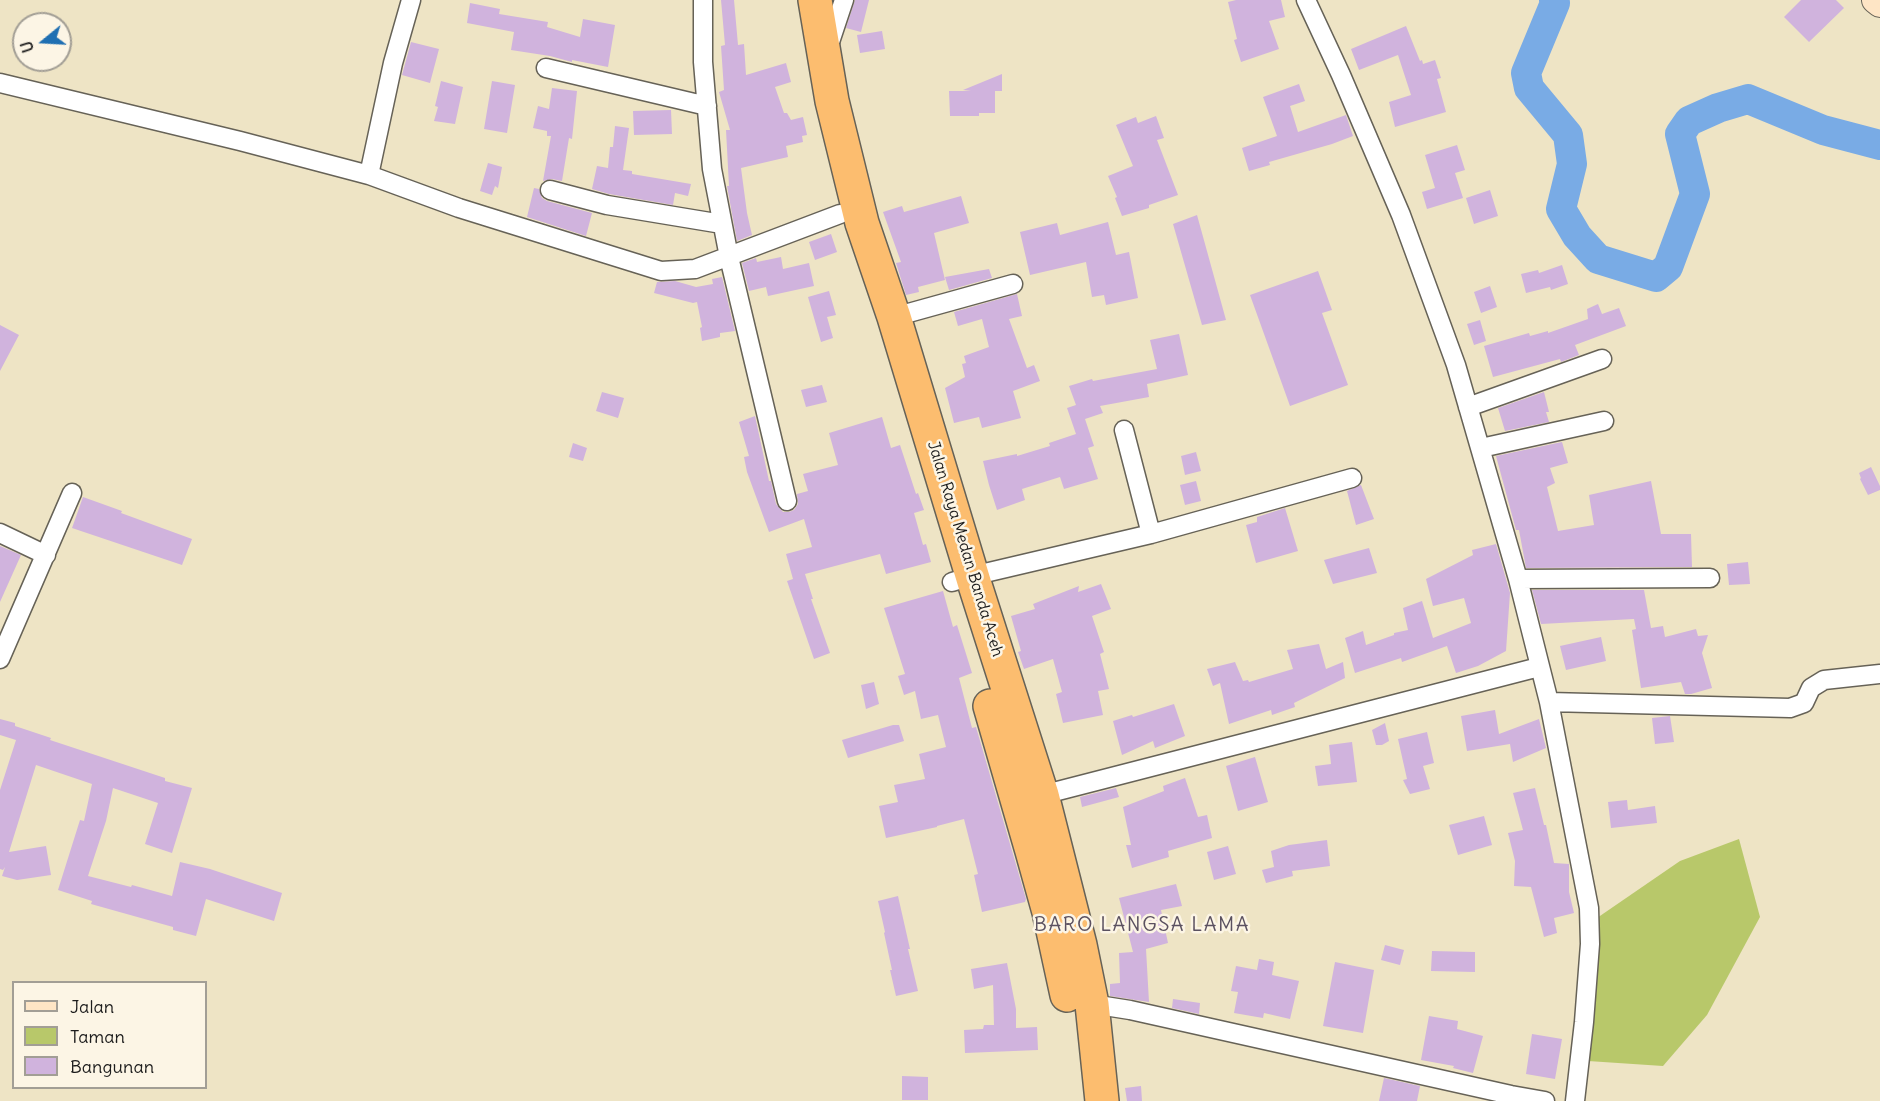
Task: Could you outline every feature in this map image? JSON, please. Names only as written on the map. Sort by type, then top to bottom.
[{"type":"highway","name":"Jalan Raya Medan Banda Aceh","points":[[793,0],[803,53],[894,318],[962,579],[1042,795],[1048,912],[1069,1006],[1082,1101]]},
{"type":"highway","name":"Jalan Raya Medan Banda Aceh","points":[[814,0],[825,58],[828,124],[840,214],[962,579],[1043,848],[1080,945],[1092,1004],[1102,1101]]},
{"type":"street","points":[[369,174],[393,63],[411,0]]},
{"type":"street","points":[[703,0],[703,62],[712,169],[729,257],[787,501]]},
{"type":"street","points":[[825,58],[844,0]]},
{"type":"street","points":[[1306,0],[1401,215],[1456,364],[1518,579],[1548,702],[1589,908],[1590,944],[1575,1101]]},
{"type":"street","points":[[1875,0],[1880,4]]},
{"type":"street","points":[[546,68],[707,106]]},
{"type":"street","points":[[0,83],[369,174],[459,208],[661,271],[695,269],[840,214]]},
{"type":"street","points":[[550,190],[607,205],[722,224]]},
{"type":"street","points":[[894,318],[1013,284]]},
{"type":"street","points":[[1468,407],[1602,359]]},
{"type":"street","points":[[1481,448],[1604,421]]},
{"type":"street","points":[[1124,430],[1151,534]]},
{"type":"street","points":[[962,579],[1151,534],[1352,478]]},
{"type":"street","points":[[0,660],[72,493]]},
{"type":"street","points":[[0,533],[46,555]]},
{"type":"street","points":[[1518,579],[1710,578]]},
{"type":"street","points":[[1042,795],[1539,667]]},
{"type":"street","points":[[1548,702],[1790,708],[1804,703],[1811,688],[1824,680],[1880,674]]},
{"type":"street","points":[[1092,1004],[1141,1012],[1510,1098],[1545,1101]]},
{"type":"green space","points":[[1739,839],[1760,917],[1707,1015],[1663,1066],[1588,1061],[1597,918],[1680,861]]},
{"type":"building","points":[[721,0],[734,0],[738,45],[744,44],[746,75],[786,63],[791,82],[775,87],[784,113],[787,113],[791,120],[803,117],[807,135],[802,136],[803,142],[786,146],[788,157],[741,168],[752,235],[737,241],[727,186],[729,186],[726,130],[730,130],[719,92],[724,90],[721,46],[725,45]]},
{"type":"building","points":[[855,0],[869,0],[861,32],[846,28]]},
{"type":"building","points":[[1281,0],[1285,17],[1269,21],[1279,49],[1241,62],[1234,40],[1237,39],[1228,2]]},
{"type":"building","points":[[1801,0],[1836,0],[1844,8],[1809,42],[1784,17]]},
{"type":"building","points":[[470,3],[500,9],[499,14],[548,22],[547,27],[580,37],[583,19],[615,25],[608,67],[511,50],[514,32],[467,23]]},
{"type":"building","points":[[1406,26],[1420,61],[1422,60],[1423,64],[1435,60],[1441,78],[1437,79],[1446,112],[1395,127],[1389,102],[1411,95],[1398,55],[1359,70],[1351,49]]},
{"type":"building","points":[[882,31],[885,49],[860,53],[857,35]]},
{"type":"building","points":[[411,42],[439,49],[430,83],[402,75]]},
{"type":"building","points":[[1002,74],[1002,91],[995,91],[995,113],[979,113],[979,116],[950,116],[949,91],[971,91],[963,90]]},
{"type":"building","points":[[441,81],[463,87],[455,124],[434,121]]},
{"type":"building","points":[[492,81],[515,85],[507,133],[484,129]]},
{"type":"building","points":[[1299,84],[1305,101],[1290,106],[1298,132],[1346,115],[1353,136],[1269,162],[1270,165],[1249,171],[1242,148],[1277,136],[1263,97]]},
{"type":"building","points":[[552,88],[577,91],[572,139],[569,138],[562,181],[552,179],[543,181],[551,136],[547,136],[547,131],[533,128],[538,106],[549,109]]},
{"type":"building","points":[[671,110],[672,134],[634,135],[633,111]]},
{"type":"building","points":[[1156,116],[1164,138],[1157,140],[1178,195],[1149,205],[1149,208],[1122,216],[1108,176],[1133,166],[1116,125],[1136,117],[1138,123]]},
{"type":"building","points":[[615,126],[629,128],[623,170],[632,171],[632,174],[691,184],[688,196],[675,193],[673,205],[592,189],[597,166],[608,168]]},
{"type":"building","points":[[1457,145],[1465,170],[1455,173],[1463,198],[1427,209],[1422,192],[1435,188],[1425,155]]},
{"type":"building","points":[[488,163],[502,167],[498,188],[495,186],[492,195],[480,191]]},
{"type":"building","points":[[534,188],[539,189],[542,198],[547,201],[592,213],[586,236],[527,217]]},
{"type":"building","points":[[1490,190],[1498,216],[1474,224],[1466,198]]},
{"type":"building","points":[[961,196],[969,223],[934,233],[945,280],[918,287],[919,292],[906,295],[896,263],[901,262],[883,212],[902,206],[904,212]]},
{"type":"building","points":[[1197,215],[1226,320],[1202,325],[1173,224]]},
{"type":"building","points":[[1108,222],[1116,255],[1129,252],[1138,298],[1106,305],[1104,295],[1092,297],[1086,262],[1030,275],[1020,232],[1057,223],[1060,235]]},
{"type":"building","points":[[831,234],[837,252],[815,260],[809,242]]},
{"type":"building","points":[[781,257],[783,269],[809,263],[814,286],[768,296],[766,287],[749,291],[742,263],[756,258],[757,262]]},
{"type":"building","points":[[1562,265],[1568,284],[1551,290],[1550,287],[1526,293],[1521,274],[1538,270],[1539,273]]},
{"type":"building","points":[[989,269],[992,278],[949,290],[945,277]]},
{"type":"building","points":[[1318,271],[1332,310],[1322,313],[1348,385],[1290,406],[1250,295]]},
{"type":"building","points":[[722,277],[735,331],[720,333],[720,337],[702,341],[697,302],[654,293],[657,282],[675,281],[696,287],[713,284],[712,279]]},
{"type":"building","points":[[1490,286],[1497,307],[1481,313],[1474,292]]},
{"type":"building","points":[[829,291],[836,315],[827,317],[833,338],[821,342],[808,297]]},
{"type":"building","points":[[1017,294],[1022,316],[1009,319],[1027,368],[1034,365],[1040,381],[1013,391],[1021,418],[982,428],[979,417],[954,423],[945,388],[965,377],[962,364],[966,363],[964,356],[989,347],[982,319],[958,326],[954,312]]},
{"type":"building","points":[[1598,304],[1602,314],[1619,308],[1626,326],[1575,345],[1579,355],[1561,362],[1560,359],[1493,377],[1484,346],[1529,333],[1530,336],[1548,331],[1548,333],[1588,319],[1587,309]]},
{"type":"building","points":[[1480,320],[1486,341],[1474,345],[1467,324]]},
{"type":"building","points":[[0,325],[19,335],[0,371]]},
{"type":"building","points":[[1179,334],[1188,375],[1147,384],[1149,397],[1100,406],[1103,413],[1085,419],[1094,446],[1088,448],[1098,479],[1064,489],[1060,477],[1022,489],[1025,500],[997,510],[983,461],[1017,454],[1017,456],[1050,446],[1049,443],[1076,434],[1067,408],[1076,405],[1069,386],[1092,379],[1093,381],[1157,369],[1150,340]]},
{"type":"building","points":[[822,385],[827,402],[806,407],[801,390]]},
{"type":"building","points":[[602,392],[624,398],[618,418],[596,411]]},
{"type":"building","points":[[1544,392],[1549,422],[1505,431],[1498,408]]},
{"type":"building","points":[[755,416],[769,481],[771,481],[776,504],[783,512],[794,510],[798,504],[797,494],[808,491],[803,474],[838,465],[829,433],[882,417],[891,448],[900,445],[916,494],[918,493],[924,510],[914,513],[923,545],[926,544],[931,562],[886,574],[880,554],[805,574],[813,599],[811,599],[830,653],[814,659],[787,581],[793,579],[786,554],[812,547],[804,519],[769,532],[747,472],[744,457],[749,456],[739,422]]},
{"type":"building","points":[[1562,442],[1568,463],[1550,468],[1555,483],[1547,487],[1558,531],[1594,525],[1589,495],[1651,481],[1661,534],[1691,534],[1692,567],[1526,568],[1519,530],[1516,530],[1496,456]]},
{"type":"building","points":[[573,443],[587,448],[583,461],[569,457]]},
{"type":"building","points":[[1196,452],[1201,471],[1185,475],[1181,456]]},
{"type":"building","points":[[1871,467],[1880,490],[1868,495],[1859,473]]},
{"type":"building","points":[[1196,481],[1201,501],[1185,505],[1180,485]]},
{"type":"building","points":[[1361,485],[1374,519],[1356,525],[1347,491]]},
{"type":"building","points":[[83,497],[192,539],[182,565],[72,528]]},
{"type":"building","points":[[1285,508],[1298,551],[1256,563],[1246,525],[1257,522],[1257,517]]},
{"type":"building","points":[[1496,544],[1510,593],[1506,651],[1478,666],[1456,673],[1447,646],[1402,662],[1401,658],[1355,673],[1345,638],[1363,631],[1366,645],[1394,635],[1394,633],[1408,630],[1403,608],[1422,601],[1433,638],[1471,623],[1464,598],[1433,606],[1426,579],[1473,555],[1472,550]]},
{"type":"building","points":[[0,546],[21,555],[0,602]]},
{"type":"building","points":[[1369,548],[1377,573],[1333,584],[1324,560]]},
{"type":"building","points":[[1748,562],[1750,584],[1729,585],[1727,564]]},
{"type":"building","points":[[1101,584],[1111,609],[1092,616],[1104,652],[1100,654],[1109,689],[1098,691],[1103,715],[1063,723],[1056,694],[1062,692],[1053,659],[1024,669],[1011,616],[1035,609],[1033,604],[1079,586],[1078,592]]},
{"type":"building","points":[[1532,590],[1644,590],[1651,628],[1663,626],[1665,637],[1696,629],[1698,636],[1708,635],[1702,653],[1712,688],[1685,694],[1681,682],[1641,688],[1632,630],[1636,629],[1634,619],[1541,624]]},
{"type":"building","points":[[943,591],[953,627],[957,625],[972,673],[959,678],[972,728],[976,727],[1026,899],[1025,902],[982,912],[974,875],[978,874],[964,819],[886,838],[879,806],[898,802],[894,785],[925,779],[919,754],[946,747],[938,715],[921,719],[915,691],[904,695],[898,676],[905,674],[884,608]]},
{"type":"building","points":[[1601,637],[1606,661],[1566,670],[1560,646]]},
{"type":"building","points":[[1319,644],[1326,669],[1343,662],[1345,678],[1294,703],[1295,707],[1272,715],[1271,710],[1229,724],[1220,683],[1213,686],[1207,669],[1235,662],[1243,681],[1248,680],[1249,682],[1293,669],[1287,650]]},
{"type":"building","points":[[874,682],[879,704],[866,709],[861,685]]},
{"type":"building","points":[[1174,704],[1185,736],[1155,748],[1153,741],[1122,755],[1113,721]]},
{"type":"building","points":[[1495,710],[1499,734],[1539,719],[1546,748],[1513,762],[1510,744],[1467,751],[1461,716]]},
{"type":"building","points":[[1670,716],[1674,742],[1655,744],[1652,718]]},
{"type":"building","points":[[0,719],[51,738],[50,740],[165,778],[165,781],[192,788],[172,853],[145,844],[158,803],[113,788],[106,821],[88,876],[172,896],[180,862],[210,869],[282,893],[274,921],[206,899],[196,936],[173,930],[173,927],[91,904],[92,901],[58,890],[80,820],[84,821],[92,784],[36,765],[9,852],[46,846],[51,875],[17,880],[2,876],[5,867],[3,870],[0,869],[0,790],[16,740],[0,735]]},
{"type":"building","points":[[1385,723],[1389,741],[1376,745],[1372,730]]},
{"type":"building","points":[[899,725],[904,741],[848,758],[842,740]]},
{"type":"building","points":[[1427,732],[1434,763],[1423,766],[1430,789],[1410,794],[1403,780],[1407,779],[1398,739]]},
{"type":"building","points":[[1352,742],[1357,782],[1318,786],[1315,766],[1331,764],[1329,745]]},
{"type":"building","points":[[1255,757],[1268,802],[1238,811],[1226,766]]},
{"type":"building","points":[[1185,778],[1198,817],[1207,815],[1212,838],[1168,851],[1169,857],[1132,868],[1126,845],[1131,845],[1123,807],[1164,791],[1163,786]]},
{"type":"building","points":[[1116,788],[1119,797],[1082,807],[1080,797]]},
{"type":"building","points":[[1535,788],[1554,863],[1569,864],[1569,892],[1574,913],[1554,918],[1557,933],[1544,937],[1531,887],[1514,886],[1515,861],[1508,833],[1523,830],[1513,793]]},
{"type":"building","points":[[1627,800],[1628,810],[1655,806],[1657,823],[1611,828],[1608,802]]},
{"type":"building","points":[[1484,816],[1492,845],[1458,855],[1449,825]]},
{"type":"building","points":[[1327,840],[1330,866],[1292,871],[1293,876],[1266,883],[1262,870],[1274,867],[1271,851],[1289,845]]},
{"type":"building","points":[[1228,846],[1236,874],[1214,880],[1207,852]]},
{"type":"building","points":[[1176,884],[1182,906],[1161,910],[1168,943],[1146,949],[1149,1002],[1110,996],[1110,984],[1120,983],[1119,953],[1133,952],[1119,898]]},
{"type":"building","points":[[898,896],[918,991],[896,996],[878,901]]},
{"type":"building","points":[[1385,945],[1404,950],[1400,965],[1381,960]]},
{"type":"building","points":[[1432,951],[1475,952],[1475,972],[1431,971]]},
{"type":"building","points":[[1259,959],[1274,962],[1272,975],[1299,981],[1290,1019],[1264,1013],[1263,1018],[1234,1013],[1238,992],[1231,991],[1236,966],[1257,970]]},
{"type":"building","points":[[1335,962],[1374,970],[1363,1033],[1323,1026]]},
{"type":"building","points":[[1007,963],[1016,1009],[1016,1028],[1037,1027],[1038,1050],[965,1053],[964,1030],[983,1029],[984,1025],[994,1025],[993,985],[974,989],[971,969]]},
{"type":"building","points":[[1173,999],[1200,1003],[1199,1014],[1172,1008]]},
{"type":"building","points":[[1429,1016],[1458,1021],[1457,1029],[1483,1036],[1473,1073],[1453,1068],[1454,1066],[1421,1060]]},
{"type":"building","points":[[1532,1034],[1562,1039],[1555,1079],[1526,1074]]},
{"type":"building","points":[[902,1076],[928,1077],[928,1100],[902,1100]]},
{"type":"building","points":[[1384,1078],[1420,1086],[1417,1101],[1379,1101]]},
{"type":"building","points":[[1141,1086],[1142,1101],[1127,1101],[1125,1088]]},
{"type":"waterway","points":[[1554,0],[1555,3],[1526,73],[1529,88],[1568,135],[1572,164],[1561,209],[1577,236],[1598,259],[1656,277],[1668,267],[1695,194],[1680,134],[1689,121],[1718,108],[1748,99],[1823,130],[1880,145]]},
{"type":"district","name":"BARO LANGSA LAMA","points":[[1142,925]]}]
